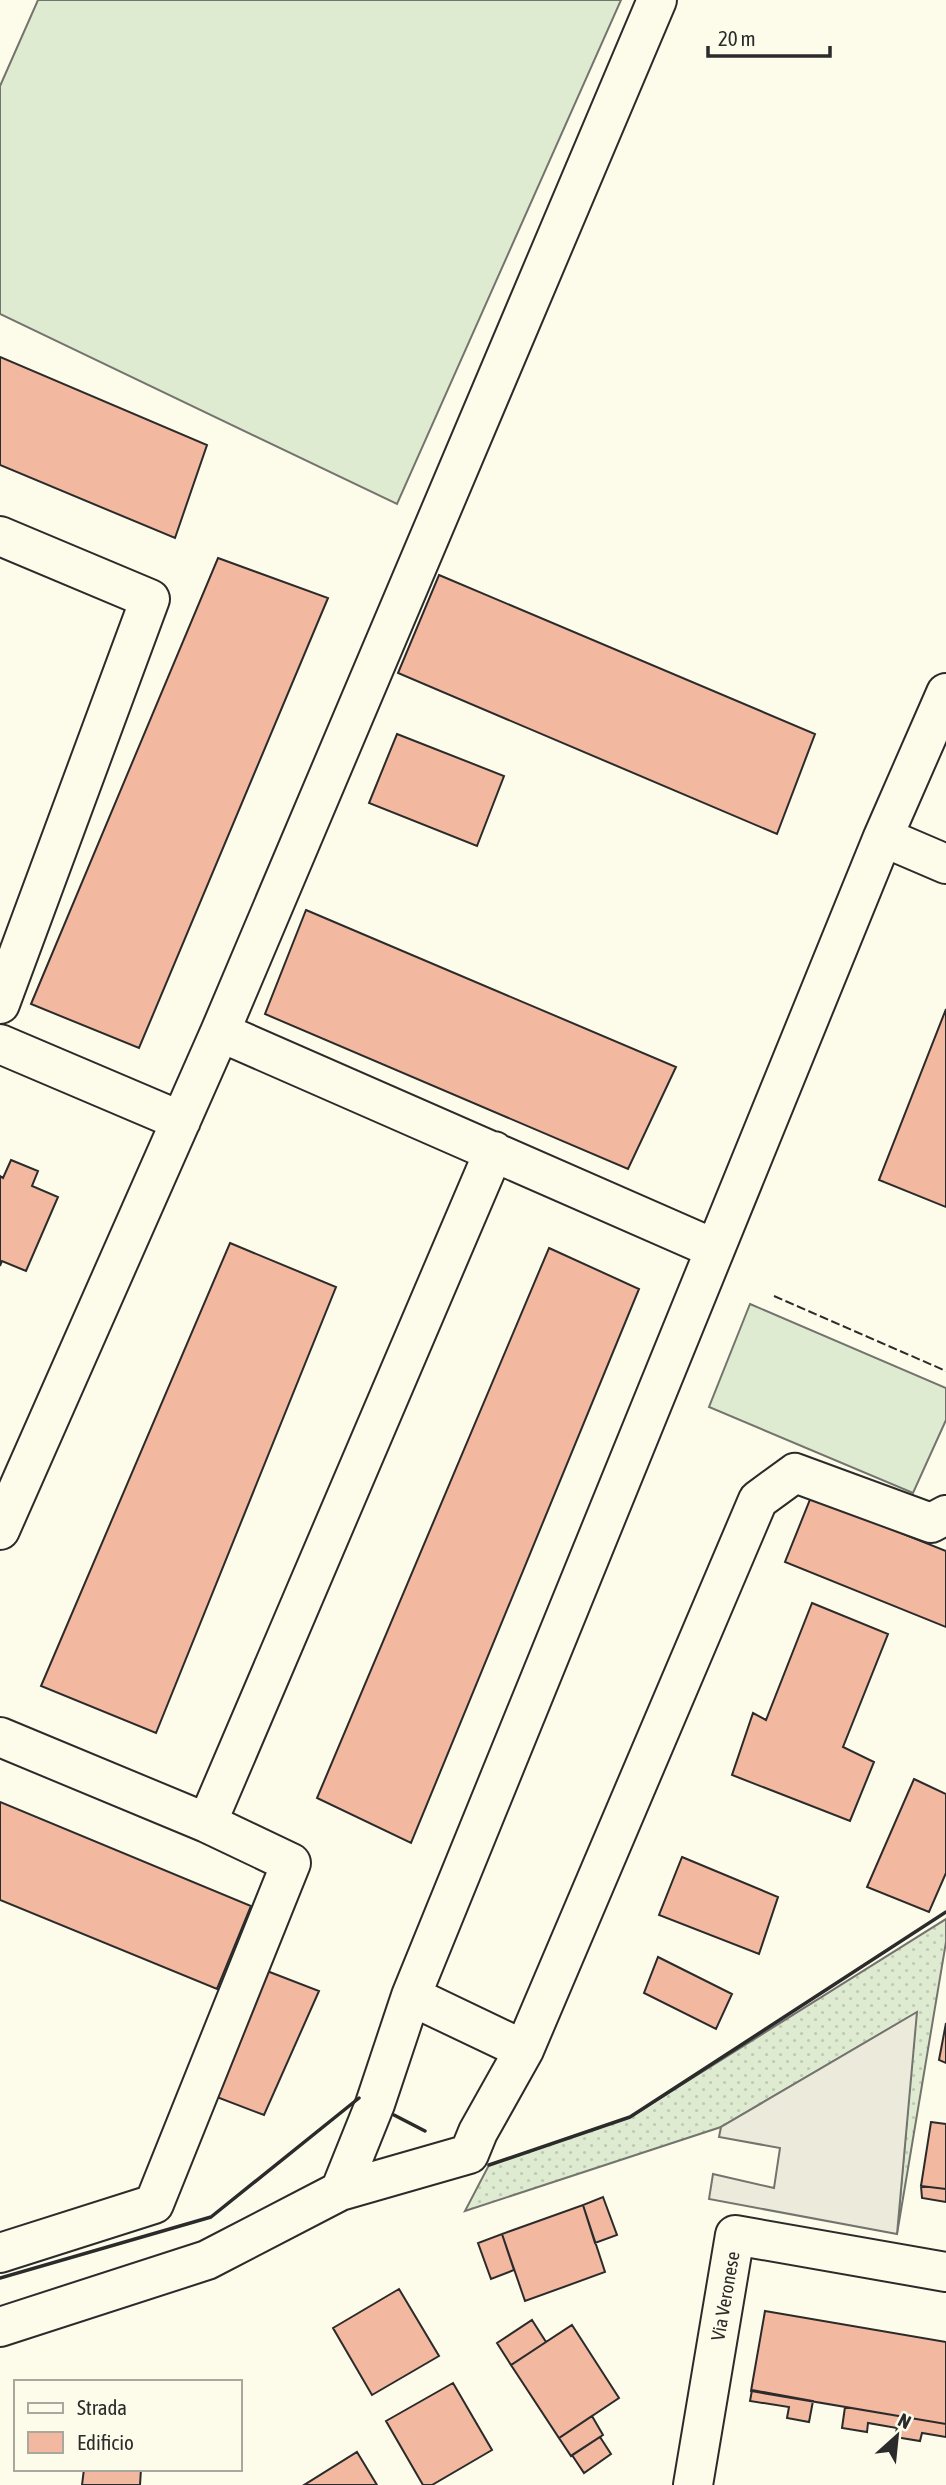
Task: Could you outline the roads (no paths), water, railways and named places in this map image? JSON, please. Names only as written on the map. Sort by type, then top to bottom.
[{"type":"street","points":[[0,1530],[220,1032],[657,0]]},
{"type":"street","points":[[0,536],[150,599],[0,1004]]},
{"type":"street","points":[[340,2191],[375,2104],[411,1996],[883,837],[946,693]]},
{"type":"street","points":[[883,837],[946,864]]},
{"type":"street","points":[[220,1032],[715,1249]]},
{"type":"street","points":[[0,1044],[181,1121]]},
{"type":"street","points":[[206,1823],[494,1151]]},
{"type":"street","points":[[0,2327],[207,2260],[340,2191],[469,2154],[478,2132],[524,2050],[758,1500],[795,1473],[931,1523],[946,1515]]},
{"type":"street","points":[[0,1737],[206,1823],[290,1863],[154,2204],[0,2253]]},
{"type":"street","points":[[411,1996],[524,2050]]},
{"type":"street","name":"Via Veronese","points":[[693,2485],[735,2235],[946,2272]]}]
